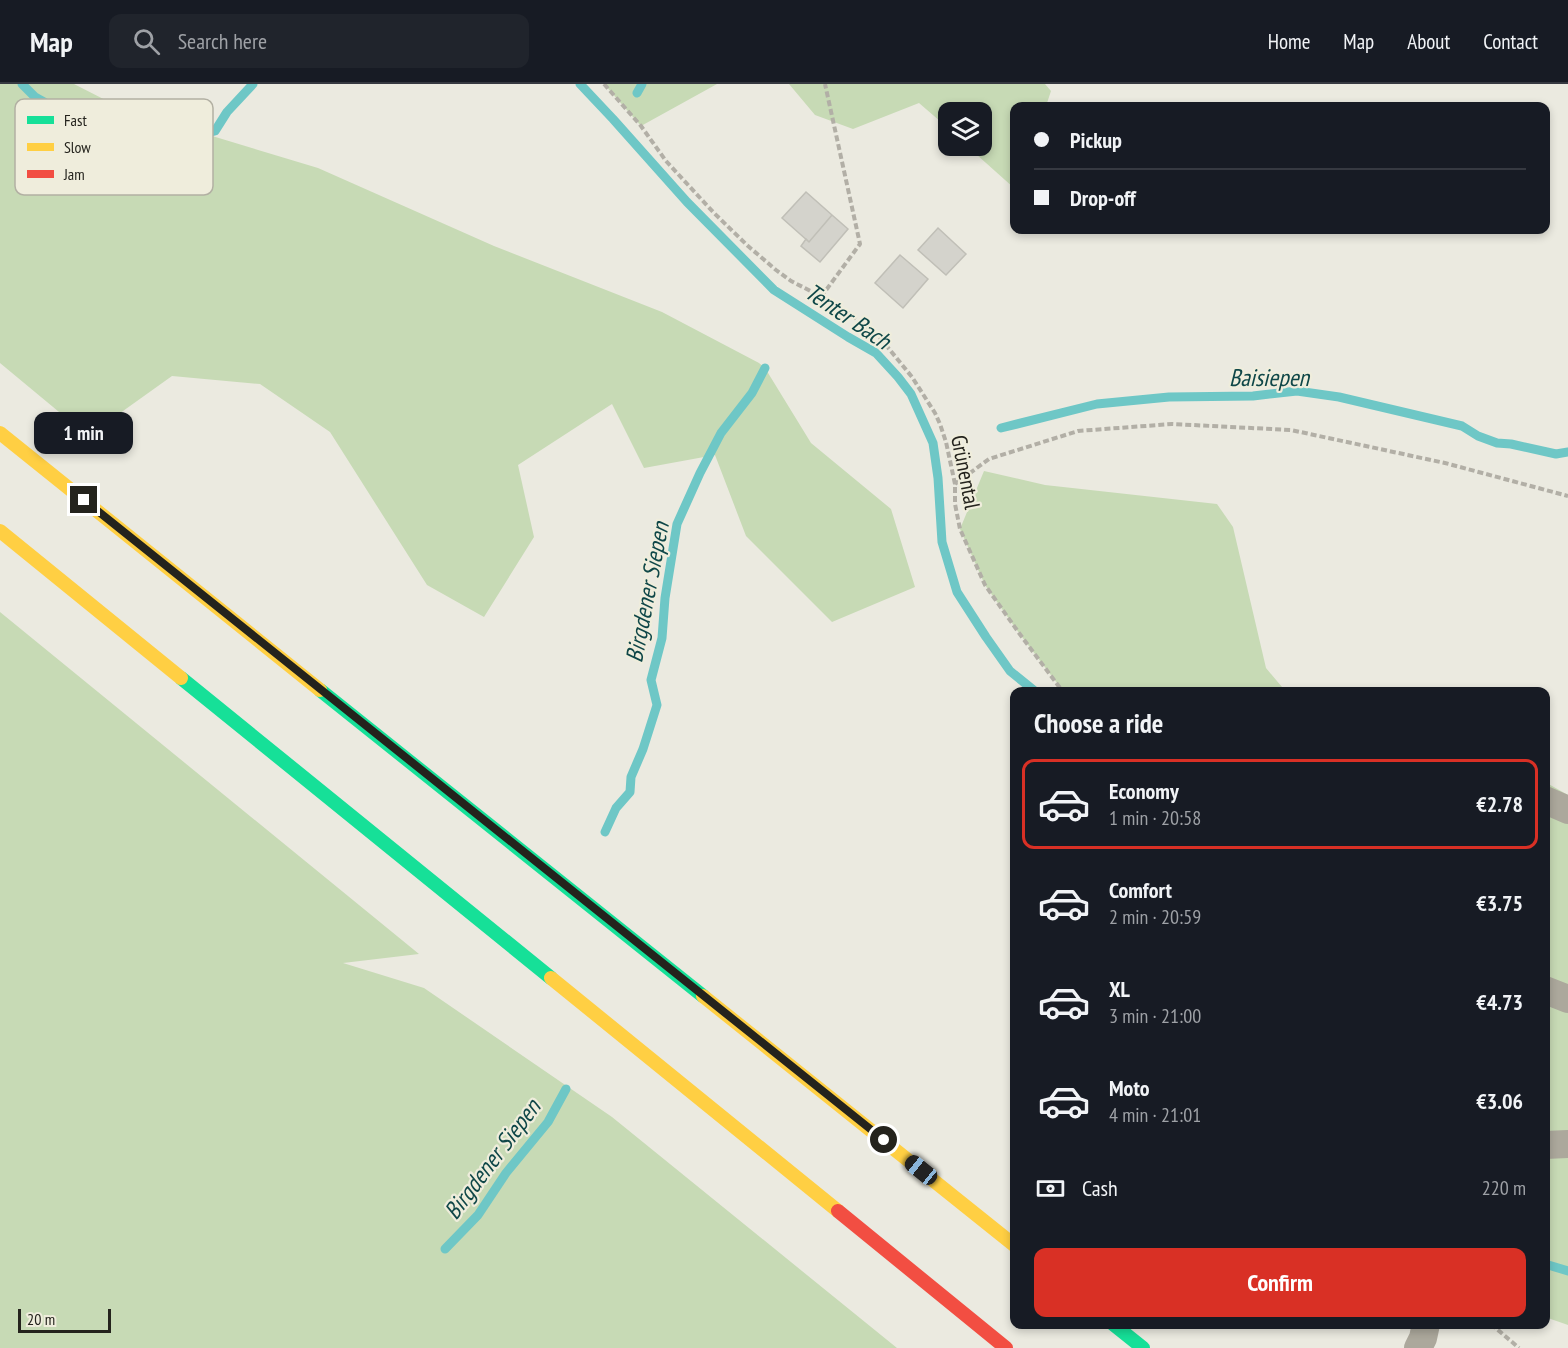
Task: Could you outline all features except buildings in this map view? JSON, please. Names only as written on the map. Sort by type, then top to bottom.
[{"type":"highway","points":[[0,432],[1010,1242]]},
{"type":"highway","points":[[0,531],[1006,1348]]},
{"type":"highway","points":[[1119,1329],[1143,1348]]},
{"type":"street","points":[[1550,802],[1568,810]]},
{"type":"street","points":[[1550,992],[1568,999]]},
{"type":"street","points":[[1550,1145],[1568,1144]]},
{"type":"street","points":[[1418,1348],[1425,1329]]},
{"type":"path","name":"Grünental","points":[[604,84],[641,126],[666,161],[748,246],[791,281],[822,297],[869,327],[917,384],[940,424],[955,484],[955,504],[960,529],[985,585],[1059,687]]},
{"type":"path","points":[[822,297],[860,244],[825,84]]},
{"type":"path","points":[[955,484],[990,459],[1078,431],[1172,424],[1291,429],[1445,463],[1568,496]]},
{"type":"path","points":[[1497,1329],[1519,1348]]},
{"type":"green space","points":[[0,84],[74,84],[103,99],[15,99],[15,195],[213,195],[213,136],[318,168],[494,246],[662,312],[765,368],[811,443],[891,509],[915,587],[832,622],[746,536],[715,455],[644,468],[612,404],[518,465],[534,537],[484,617],[427,585],[330,432],[260,384],[172,376],[88,436],[0,363]]},
{"type":"green space","points":[[604,84],[717,84],[641,126]]},
{"type":"green space","points":[[789,84],[1045,84],[1051,91],[1047,102],[1010,102],[1010,184],[978,156],[992,156],[992,102],[938,102],[938,119],[919,103],[853,129],[815,115]]},
{"type":"green space","points":[[984,471],[1045,485],[1217,504],[1233,527],[1266,668],[1282,687],[1060,687],[985,585],[960,529]]},
{"type":"green space","points":[[0,612],[419,954],[343,963],[424,988],[612,1117],[897,1348],[0,1348]]},
{"type":"green space","points":[[1550,785],[1568,795],[1568,1325],[1550,1319]]},
{"type":"waterway","name":"Tenter Bach","points":[[22,84],[39,99]]},
{"type":"waterway","name":"Tenter Bach","points":[[213,132],[227,112],[253,84]]},
{"type":"waterway","name":"Tenter Bach","points":[[580,84],[687,202],[774,290],[876,353],[911,394],[933,443],[938,478],[942,542],[957,592],[1010,671],[1030,687]]},
{"type":"waterway","points":[[637,93],[642,84]]},
{"type":"waterway","name":"Birgdener Siepen","points":[[605,832],[616,808],[630,792],[631,777],[657,705],[651,680],[662,638],[665,598],[677,524],[721,433],[752,393],[765,368]]},
{"type":"waterway","name":"Baisiepen","points":[[1001,428],[1097,404],[1169,397],[1253,396],[1297,391],[1339,397],[1462,426],[1478,436],[1497,443],[1556,454],[1568,452]]},
{"type":"waterway","name":"Birgdener Siepen","points":[[445,1249],[478,1215],[506,1173],[548,1122],[566,1089]]},
{"type":"waterway","name":"Tenter Bach","points":[[1550,1266],[1568,1271]]},
{"type":"traffic: fast","points":[[181,678],[551,978]]},
{"type":"traffic: fast","points":[[320,690],[703,996]]},
{"type":"traffic: fast","points":[[1119,1329],[1143,1348]]},
{"type":"traffic: slow","points":[[0,433],[320,690]]},
{"type":"traffic: slow","points":[[0,531],[181,678]]},
{"type":"traffic: slow","points":[[551,978],[838,1211]]},
{"type":"traffic: slow","points":[[703,996],[1010,1242]]},
{"type":"traffic: jam","points":[[838,1211],[1006,1348]]},
{"type":"route","points":[[84,500],[884,1140]]}]
